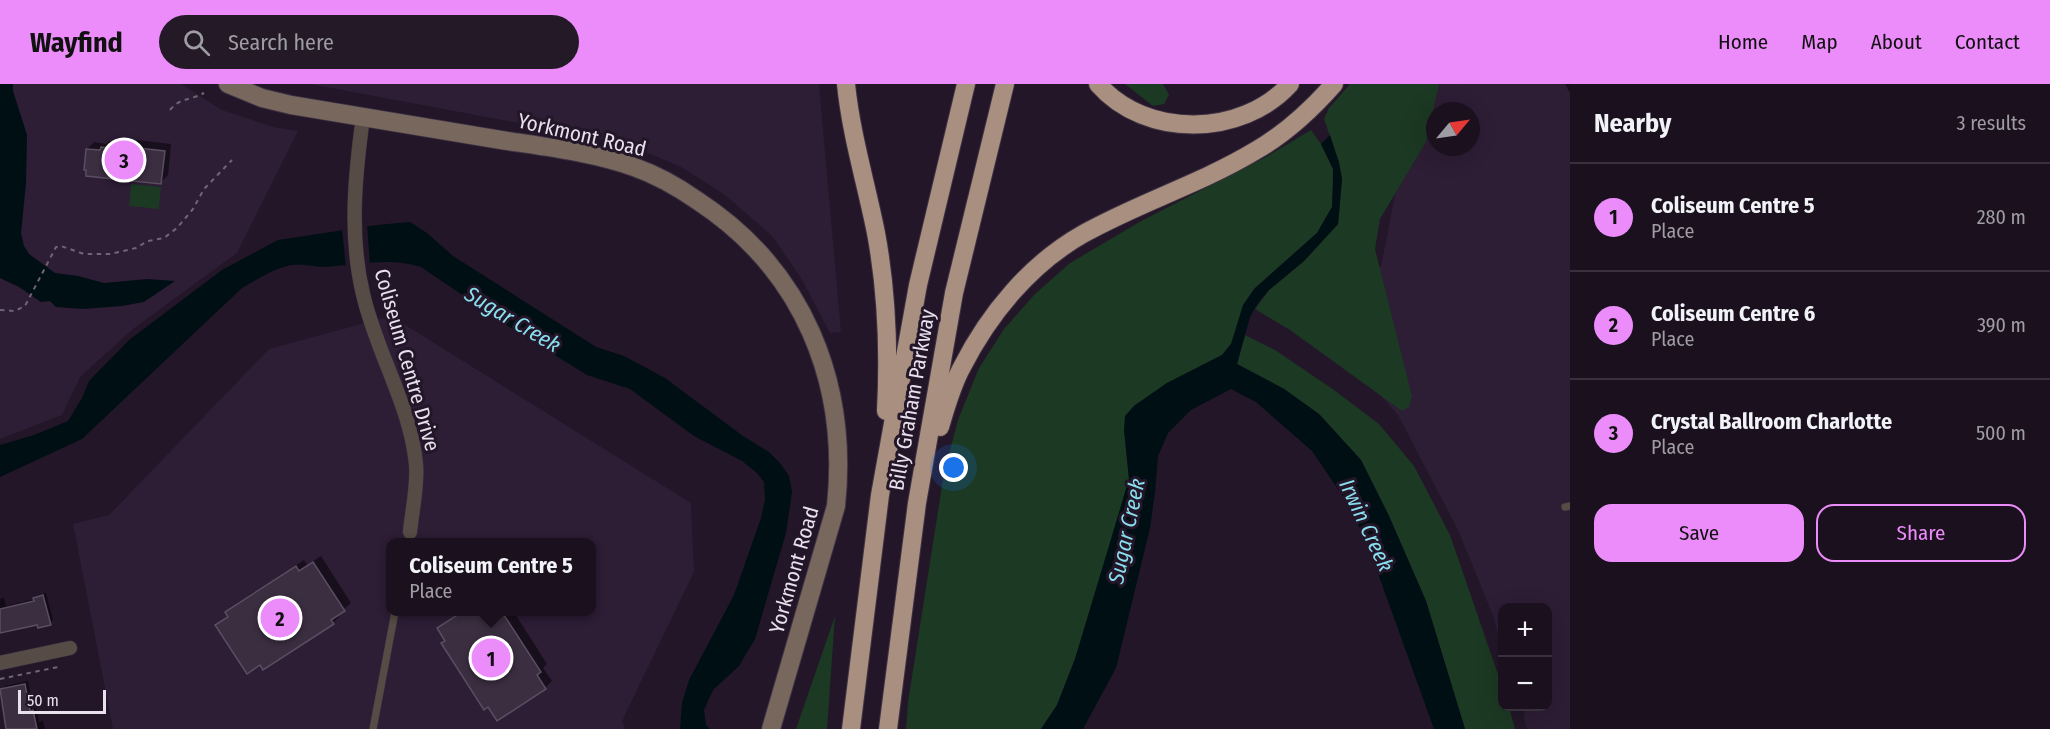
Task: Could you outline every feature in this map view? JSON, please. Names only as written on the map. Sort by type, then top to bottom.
[{"type":"highway","points":[[846,84],[858,156],[876,232],[882,271],[888,356],[880,495]]},
{"type":"highway","name":"Billy Graham Parkway","points":[[850,729],[880,495],[918,285],[966,84]]},
{"type":"highway","name":"Billy Graham Parkway","points":[[888,729],[916,503],[954,293],[1005,84]]},
{"type":"highway","points":[[1098,84],[1136,112],[1173,123],[1194,125],[1226,121],[1246,115],[1273,99],[1290,84]]},
{"type":"highway","points":[[916,503],[960,368],[997,310],[1018,286],[1054,253],[1081,235],[1226,168],[1256,151],[1298,120],[1334,84]]},
{"type":"street","name":"Yorkmont Road","points":[[228,84],[262,98],[569,151],[635,167],[682,190],[714,211],[750,241],[778,274],[799,307],[819,349],[838,428],[840,471],[836,506],[771,729]]},
{"type":"street","name":"Coliseum Centre Drive","points":[[363,117],[355,199],[357,249],[369,319],[407,418],[412,438],[416,475],[409,537]]},
{"type":"street","points":[[0,663],[70,648]]},
{"type":"lane","points":[[373,729],[394,616]]},
{"type":"path","points":[[170,110],[179,101],[204,93]]},
{"type":"path","points":[[0,310],[22,309],[53,250],[58,246],[84,254],[110,254],[136,248],[148,241],[164,238],[172,233],[210,182],[232,160]]},
{"type":"path","points":[[0,680],[58,667]]},
{"type":"shaded area","points":[[0,84],[181,84],[222,110],[273,127],[298,131],[237,253],[133,329],[80,377],[62,415],[0,439]]},
{"type":"shaded area","points":[[310,84],[819,84],[841,332],[830,333],[801,278],[772,236],[725,195],[681,167],[634,147],[572,133]]},
{"type":"shaded area","points":[[1417,84],[1570,84],[1570,729],[1527,729],[1524,718],[1525,711],[1552,711],[1552,603],[1498,603],[1498,636],[1494,618],[1458,530],[1398,415],[1362,375],[1331,311],[1381,266]]},
{"type":"shaded area","points":[[391,316],[691,503],[694,572],[622,721],[625,729],[113,729],[73,524],[109,515],[269,349]]},
{"type":"green space","points":[[1125,84],[1163,84],[1169,95],[1164,104],[1153,106]]},
{"type":"green space","points":[[1350,84],[1439,84],[1435,102],[1426,102],[1426,142],[1380,219],[1375,249],[1412,396],[1409,407],[1402,411],[1290,330],[1255,309],[1269,290],[1304,261],[1338,224],[1342,179],[1339,162],[1324,119],[1329,108]]},
{"type":"green space","points":[[1311,130],[1321,144],[1333,169],[1332,207],[1317,233],[1254,289],[1231,344],[1222,355],[1167,383],[1134,406],[1124,430],[1129,479],[1075,659],[1057,705],[1041,729],[906,729],[908,702],[944,473],[958,420],[979,368],[1004,329],[1035,294],[1070,263],[1143,220],[1264,158]]},
{"type":"green space","points":[[131,184],[161,187],[159,209],[129,206]]},
{"type":"green space","points":[[1245,335],[1275,350],[1379,424],[1414,466],[1450,535],[1498,674],[1498,711],[1510,711],[1515,729],[1465,729],[1426,601],[1389,516],[1361,460],[1319,414],[1284,389],[1237,364]]},
{"type":"green space","points":[[835,616],[827,729],[796,729]]},
{"type":"water","points":[[0,84],[13,84],[13,91],[27,135],[26,183],[21,233],[24,246],[29,254],[55,273],[104,283],[147,279],[175,281],[144,302],[83,309],[56,307],[50,301],[41,302],[19,287],[0,278]]},
{"type":"water","points":[[1330,135],[1342,179],[1338,224],[1304,261],[1269,290],[1258,303],[1250,317],[1237,364],[1284,389],[1319,414],[1361,460],[1389,516],[1426,601],[1465,729],[1434,729],[1366,540],[1344,498],[1312,451],[1256,402],[1231,389],[1191,410],[1168,433],[1158,456],[1150,528],[1116,668],[1083,729],[1041,729],[1057,705],[1075,659],[1129,479],[1124,430],[1125,416],[1134,406],[1167,383],[1222,355],[1231,344],[1243,305],[1254,289],[1317,233],[1332,207],[1333,169],[1321,144]]},
{"type":"water","name":"Sugar Creek","points":[[410,222],[427,233],[453,256],[596,347],[624,356],[665,378],[743,436],[769,452],[789,476],[792,492],[786,533],[755,639],[739,666],[713,690],[704,710],[706,725],[710,729],[680,729],[682,703],[689,680],[734,595],[761,518],[765,500],[764,482],[742,461],[694,436],[630,389],[587,375],[514,330],[421,267],[396,262],[325,267],[296,265],[285,266],[266,274],[242,288],[82,439],[0,477],[0,445],[34,435],[68,421],[89,381],[129,340],[222,270],[278,240]]},
{"type":"pier","points":[[367,223],[370,265],[346,268],[342,228]]},
{"type":"building","points":[[101,147],[165,151],[161,184],[86,176],[86,170],[84,170],[86,149],[100,150]]},
{"type":"building","points":[[313,562],[345,611],[331,620],[334,624],[263,670],[260,665],[247,674],[215,625],[228,617],[225,612],[296,566],[299,571]]},
{"type":"building","points":[[43,595],[51,625],[38,628],[37,625],[0,633],[0,609],[34,601],[33,598]]},
{"type":"building","points":[[456,616],[505,616],[541,672],[537,675],[546,689],[497,721],[488,707],[484,710],[441,643],[445,641],[437,628]]},
{"type":"building","points":[[25,684],[30,711],[33,710],[37,729],[6,729],[0,689]]},
{"type":"place","name":"Crystal Ballroom Charlotte","points":[[124,160]]},
{"type":"place","name":"Coliseum Centre 6","points":[[280,618]]},
{"type":"place","name":"Coliseum Centre 5","points":[[491,658]]},
{"type":"water label","name":"Irwin Creek","points":[[1367,525]]}]
